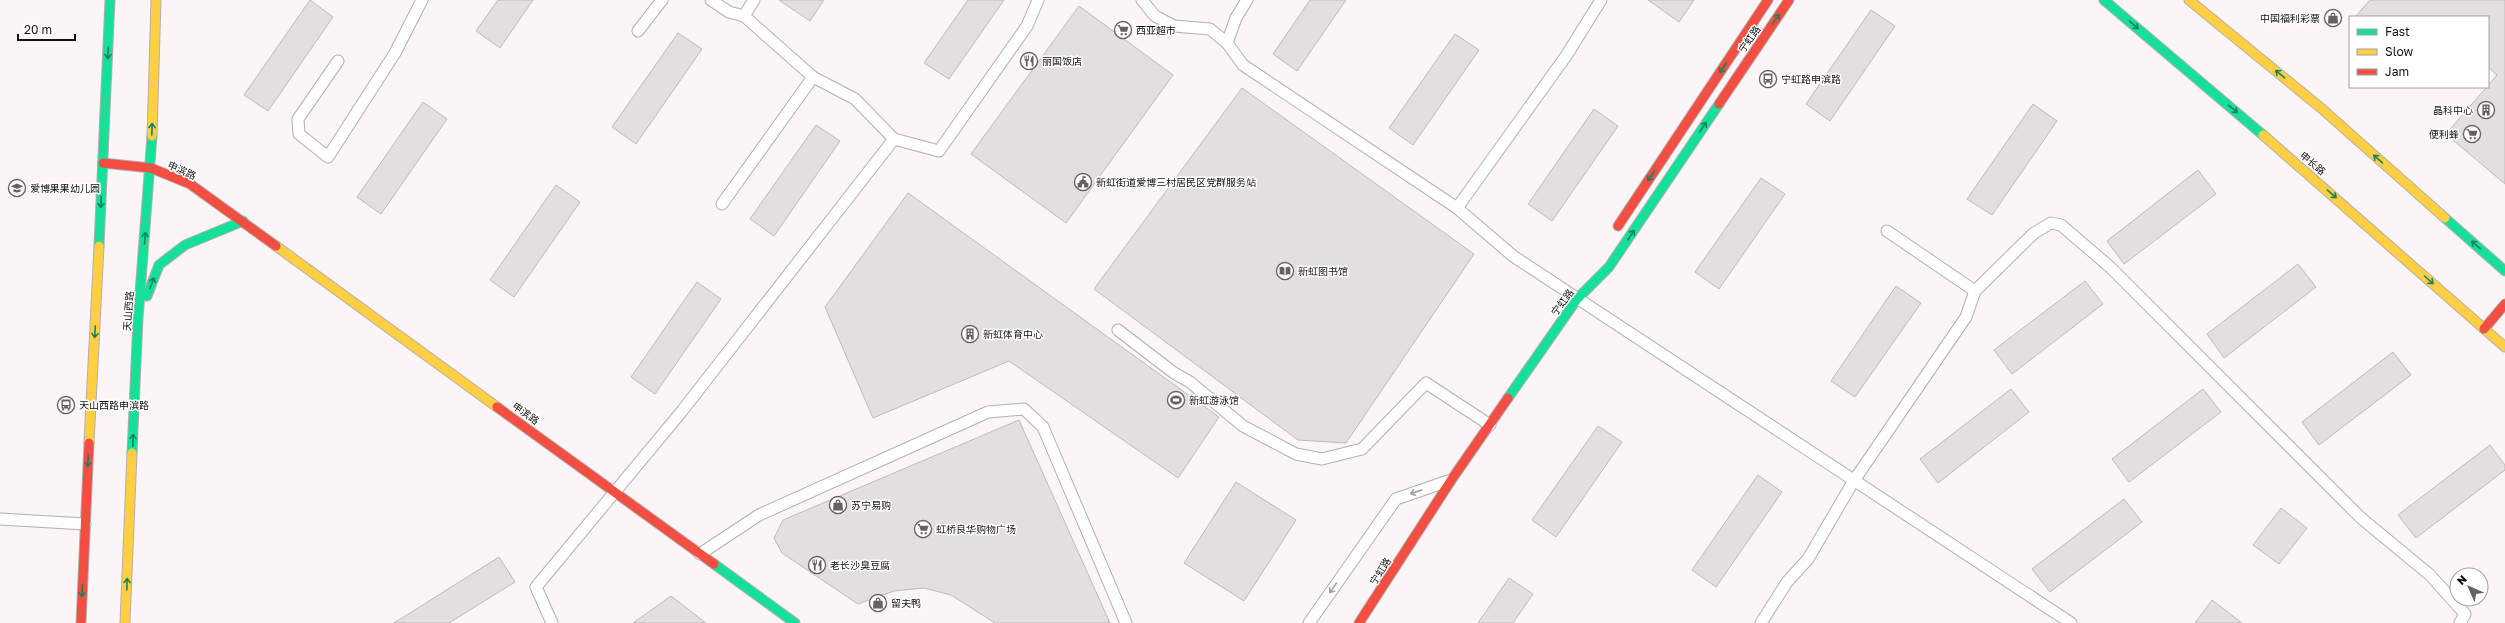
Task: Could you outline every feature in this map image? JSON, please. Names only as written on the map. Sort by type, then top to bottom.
[{"type":"main road","points":[[81,623],[110,0]]},
{"type":"main road","name":"天山西路","points":[[125,623],[138,319],[151,168],[156,0]]},
{"type":"main road","points":[[1614,233],[1768,0]]},
{"type":"main road","name":"宁虹路","points":[[1359,623],[1452,479],[1577,299],[1609,267],[1789,0]]},
{"type":"main road","name":"申长路","points":[[2104,0],[2329,191],[2505,347]]},
{"type":"main road","points":[[2189,0],[2321,108],[2505,271]]},
{"type":"main road","name":"申滨路","points":[[103,163],[151,168],[190,184],[795,623]]},
{"type":"main road","points":[[138,319],[159,265],[185,245],[243,221]]},
{"type":"main road","points":[[1577,299],[1590,273]]},
{"type":"main road","points":[[2484,329],[2505,304]]},
{"type":"lane","points":[[338,61],[298,119],[299,134],[328,157],[395,53],[422,0]]},
{"type":"lane","points":[[638,31],[662,0]]},
{"type":"lane","points":[[711,0],[729,12],[744,16],[813,77],[855,99],[894,139],[939,151],[1027,26],[1038,0]]},
{"type":"lane","points":[[744,16],[754,0]]},
{"type":"lane","points":[[1142,0],[1155,16],[1174,26],[1210,29],[1227,43],[1243,65],[1457,208],[1513,256],[1853,482],[2071,623]]},
{"type":"lane","points":[[1227,43],[1236,18],[1248,0]]},
{"type":"lane","points":[[1457,208],[1566,56],[1601,0]]},
{"type":"lane","points":[[722,204],[813,77]]},
{"type":"lane","points":[[552,623],[536,587],[614,491],[682,411],[894,139]]},
{"type":"lane","points":[[1761,623],[1787,582],[1808,559],[1853,482],[1966,316],[1975,291],[2034,232],[2051,223],[2062,225],[2110,268],[2361,518],[2430,575],[2465,614],[2460,623]]},
{"type":"lane","points":[[1887,231],[1975,291]]},
{"type":"lane","points":[[1118,330],[1174,373],[1190,382],[1243,426],[1296,454],[1322,459],[1362,450],[1426,383],[1490,425]]},
{"type":"lane","points":[[700,554],[759,515],[981,415],[988,412],[1024,409],[1043,428],[1126,623]]},
{"type":"lane","points":[[1308,623],[1396,499],[1452,479]]},
{"type":"lane","points":[[0,519],[85,524]]},
{"type":"building","points":[[310,0],[333,17],[268,111],[244,95]]},
{"type":"building","points":[[498,0],[533,0],[500,48],[476,31]]},
{"type":"building","points":[[779,0],[824,0],[810,21]]},
{"type":"building","points":[[968,0],[1004,0],[949,79],[924,63]]},
{"type":"building","points":[[1310,0],[1346,0],[1297,71],[1273,54]]},
{"type":"building","points":[[1648,0],[1694,0],[1679,22]]},
{"type":"building","name":"晶科中心","points":[[2370,0],[2505,0],[2505,184],[2446,134],[2486,88],[2489,88],[2489,84],[2497,75],[2489,68],[2489,16],[2356,16]]},
{"type":"building","points":[[1079,6],[1173,75],[1066,223],[971,154]]},
{"type":"building","points":[[1871,10],[1895,26],[1830,121],[1806,104]]},
{"type":"building","points":[[678,33],[702,49],[636,144],[612,127]]},
{"type":"building","points":[[1455,34],[1479,50],[1413,145],[1389,128]]},
{"type":"building","name":"新虹图书馆","points":[[1242,88],[1474,254],[1346,443],[1298,440],[1094,289]]},
{"type":"building","points":[[423,102],[447,119],[381,214],[357,197]]},
{"type":"building","points":[[2033,104],[2057,121],[1992,215],[1967,199]]},
{"type":"building","points":[[1594,109],[1618,126],[1552,221],[1528,204]]},
{"type":"building","points":[[816,125],[840,141],[774,236],[750,219]]},
{"type":"building","points":[[2198,170],[2216,194],[2124,264],[2107,241]]},
{"type":"building","points":[[1761,178],[1785,194],[1719,289],[1695,272]]},
{"type":"building","points":[[556,185],[580,202],[514,297],[490,280]]},
{"type":"building","name":"新虹体育中心","points":[[908,193],[1219,417],[1178,478],[1009,361],[873,418],[825,307]]},
{"type":"building","points":[[2298,264],[2316,287],[2224,358],[2207,334]]},
{"type":"building","points":[[2085,281],[2103,304],[2012,374],[1994,350]]},
{"type":"building","points":[[697,282],[721,299],[655,394],[631,377]]},
{"type":"building","points":[[1896,286],[1921,303],[1855,397],[1831,381]]},
{"type":"building","points":[[2393,352],[2411,375],[2319,445],[2302,422]]},
{"type":"building","points":[[2011,389],[2029,412],[1938,483],[1920,459]]},
{"type":"building","points":[[2203,389],[2221,412],[2129,482],[2112,459]]},
{"type":"building","name":"虹桥良华购物广场","points":[[1019,420],[1110,623],[995,623],[951,595],[924,588],[894,591],[858,604],[782,553],[774,538],[783,520]]},
{"type":"building","points":[[1598,426],[1622,442],[1556,537],[1532,520]]},
{"type":"building","points":[[2490,445],[2505,465],[2505,470],[2416,538],[2398,515]]},
{"type":"building","points":[[1758,475],[1782,492],[1716,587],[1692,570]]},
{"type":"building","points":[[1236,482],[1296,520],[1244,601],[1184,563]]},
{"type":"building","points":[[2124,499],[2142,522],[2050,592],[2032,569]]},
{"type":"building","points":[[2281,508],[2307,528],[2279,564],[2253,545]]},
{"type":"building","points":[[499,557],[515,582],[449,623],[394,623]]},
{"type":"building","points":[[1509,578],[1533,594],[1513,623],[1478,623]]},
{"type":"building","points":[[671,596],[706,623],[633,623]]},
{"type":"building","points":[[2212,600],[2242,623],[2195,623]]},
{"type":"traffic: fast","points":[[99,246],[110,0]]},
{"type":"traffic: fast","points":[[2104,0],[2263,135]]},
{"type":"traffic: fast","points":[[1508,398],[1577,299],[1609,267],[1719,104]]},
{"type":"traffic: fast","points":[[132,453],[138,319],[152,136]]},
{"type":"traffic: fast","points":[[2445,218],[2505,271]]},
{"type":"traffic: fast","points":[[147,296],[159,265],[185,245],[243,221]]},
{"type":"traffic: fast","points":[[714,564],[795,623]]},
{"type":"traffic: slow","points":[[152,136],[156,0]]},
{"type":"traffic: slow","points":[[2189,0],[2321,108],[2445,218]]},
{"type":"traffic: slow","points":[[2263,135],[2505,347]]},
{"type":"traffic: slow","points":[[89,443],[99,246]]},
{"type":"traffic: slow","points":[[276,246],[497,407]]},
{"type":"traffic: slow","points":[[125,623],[132,453]]},
{"type":"traffic: jam","points":[[1618,226],[1768,0]]},
{"type":"traffic: jam","points":[[1719,104],[1789,0]]},
{"type":"traffic: jam","points":[[103,163],[151,168],[190,184],[276,246]]},
{"type":"traffic: jam","points":[[2484,329],[2505,304]]},
{"type":"traffic: jam","points":[[1359,623],[1452,479],[1508,398]]},
{"type":"traffic: jam","points":[[497,407],[714,564]]},
{"type":"traffic: jam","points":[[81,623],[89,443]]},
{"type":"place","name":"中国福利彩票","points":[[2333,18]]},
{"type":"place","name":"西亚超市","points":[[1123,30]]},
{"type":"place","name":"丽国饭店","points":[[1029,61]]},
{"type":"place","name":"宁虹路申滨路","points":[[1768,79]]},
{"type":"place","name":"晶科中心","points":[[2486,110]]},
{"type":"place","name":"便利蜂","points":[[2472,134]]},
{"type":"place","name":"新虹街道爱博三村居民区党群服务站","points":[[1083,182]]},
{"type":"place","name":"爱博果果幼儿园","points":[[17,188]]},
{"type":"place","name":"新虹图书馆","points":[[1285,271]]},
{"type":"place","name":"新虹体育中心","points":[[970,334]]},
{"type":"place","name":"新虹游泳馆","points":[[1176,400]]},
{"type":"place","name":"天山西路申滨路","points":[[66,405]]},
{"type":"place","name":"苏宁易购","points":[[838,505]]},
{"type":"place","name":"虹桥良华购物广场","points":[[923,529]]},
{"type":"place","name":"老长沙臭豆腐","points":[[817,565]]},
{"type":"place","name":"留夫鸭","points":[[878,603]]}]
